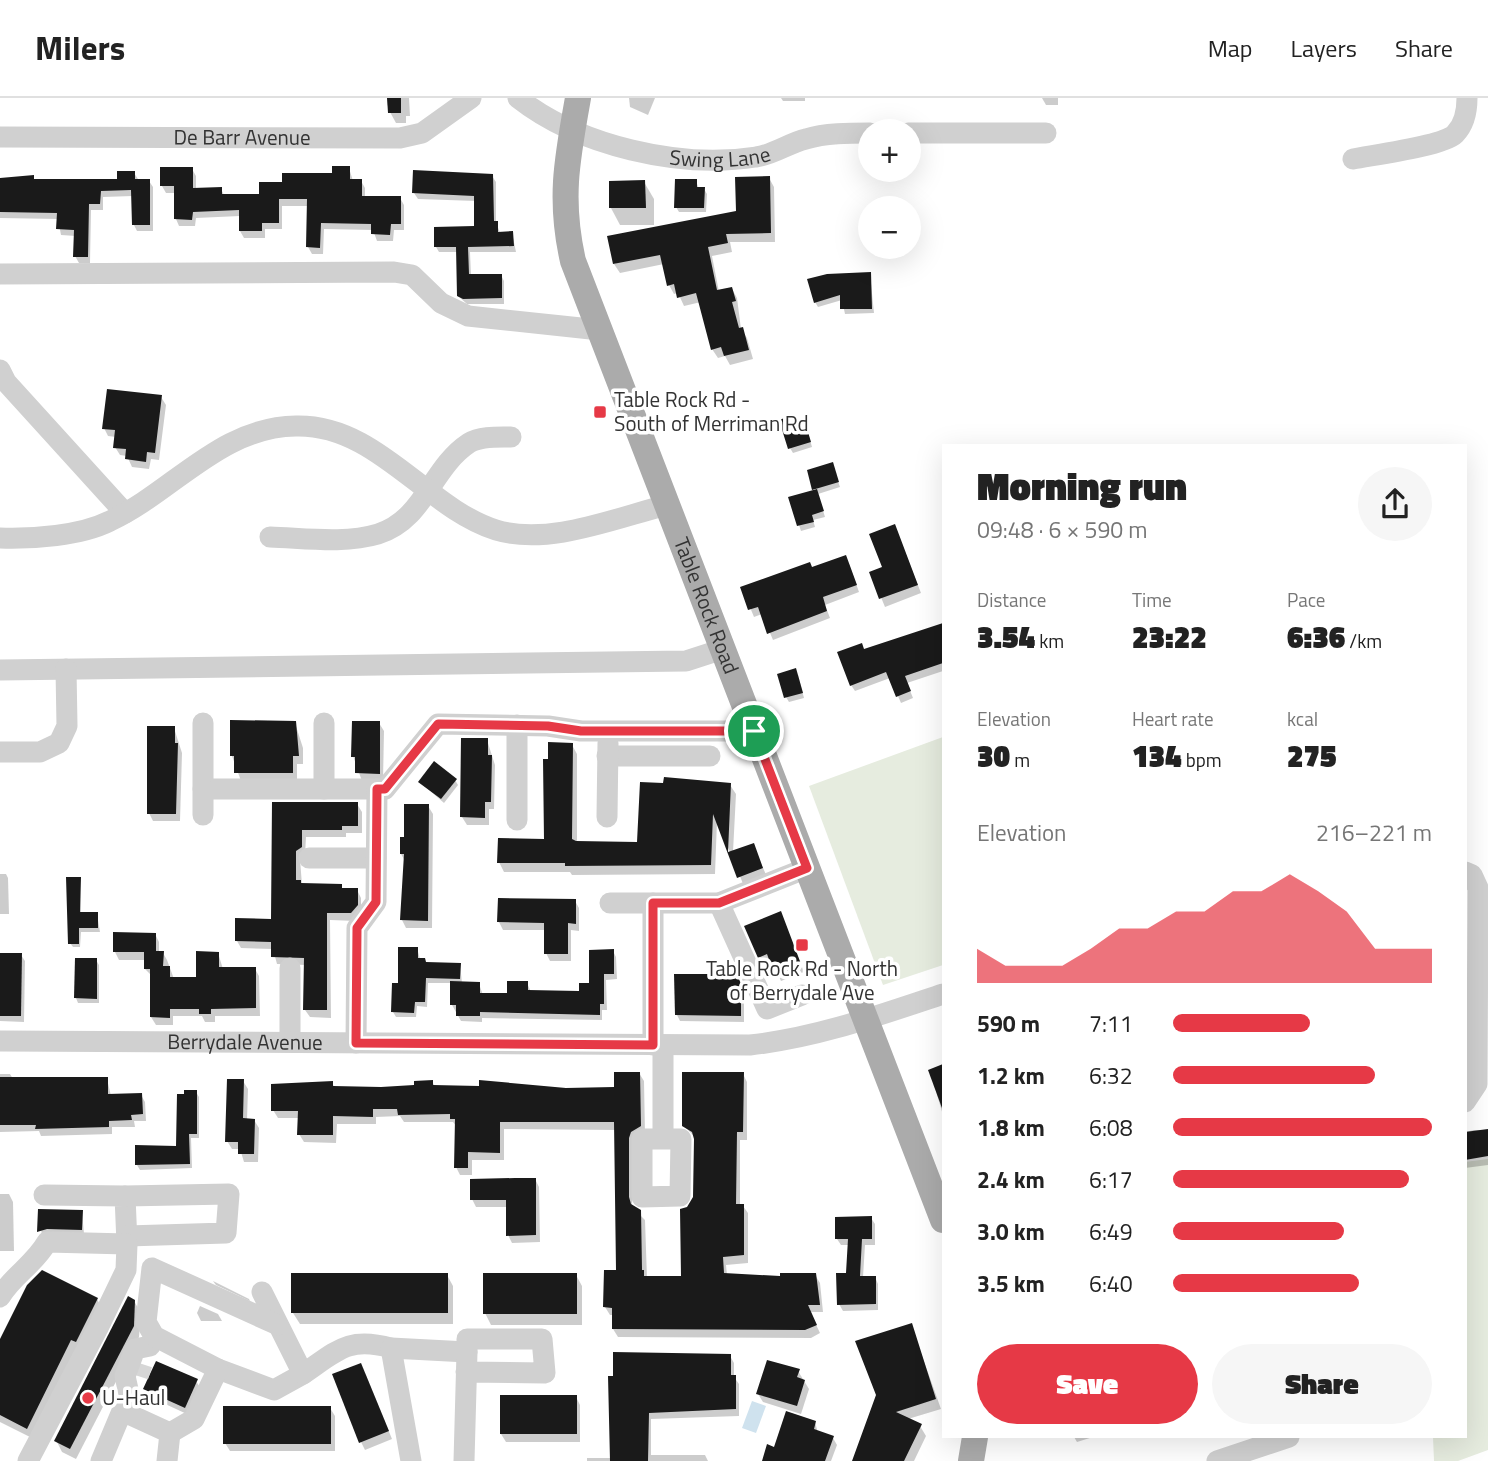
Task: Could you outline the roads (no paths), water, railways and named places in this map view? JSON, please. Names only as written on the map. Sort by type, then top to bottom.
[{"type":"main road","name":"Table Rock Road","points":[[578,98],[565,178],[564,218],[573,261],[942,1217]]},
{"type":"street","name":"De Barr Avenue","points":[[0,137],[400,138],[422,133],[471,98]]},
{"type":"street","name":"Swing Lane","points":[[519,98],[540,113],[601,143],[670,156],[720,159],[758,157],[807,138],[858,134]]},
{"type":"street","points":[[1353,159],[1445,140],[1459,128],[1467,109],[1466,98]]},
{"type":"street","points":[[921,133],[1046,133]]},
{"type":"street","points":[[0,274],[394,272],[412,275],[441,303],[468,316],[600,330]]},
{"type":"street","points":[[0,370],[6,382],[125,513]]},
{"type":"street","points":[[0,538],[79,531],[125,513],[223,445],[256,432],[296,426],[329,430],[362,443],[459,510],[496,530],[534,534],[569,530],[667,505]]},
{"type":"street","points":[[270,537],[351,538],[378,534],[401,523],[417,509],[469,443],[490,437],[511,437]]},
{"type":"street","points":[[0,670],[686,662],[723,649]]},
{"type":"street","points":[[0,752],[40,752],[59,743],[67,726],[66,669]]},
{"type":"street","points":[[203,723],[203,815]]},
{"type":"street","points":[[324,723],[324,789]]},
{"type":"street","points":[[203,789],[385,789],[438,724],[517,725],[608,731],[754,731]]},
{"type":"street","points":[[517,725],[517,820]]},
{"type":"street","points":[[607,817],[608,731]]},
{"type":"street","points":[[661,731],[661,755]]},
{"type":"street","points":[[607,755],[710,756]]},
{"type":"street","points":[[356,1043],[357,928],[376,902],[377,789]]},
{"type":"street","points":[[309,858],[376,858]]},
{"type":"street","points":[[610,903],[719,903],[807,868]]},
{"type":"street","points":[[1467,1099],[1477,1084],[1477,882]]},
{"type":"street","points":[[653,903],[663,1139]]},
{"type":"street","points":[[719,903],[767,1009],[802,995]]},
{"type":"street","points":[[290,968],[290,1042]]},
{"type":"street","name":"Berrydale Avenue","points":[[0,1041],[658,1045],[773,1043],[866,1020],[942,994]]},
{"type":"street","points":[[2,1289],[36,1261],[47,1242],[226,1233],[229,1194],[44,1195]]},
{"type":"street","points":[[28,1461],[125,1270],[125,1196]]},
{"type":"street","points":[[105,1460],[139,1371],[152,1268],[278,1325]]},
{"type":"street","points":[[262,1292],[303,1374]]},
{"type":"street","points":[[139,1371],[218,1369],[274,1390],[342,1347],[368,1342],[467,1362],[464,1461]]},
{"type":"street","points":[[391,1348],[411,1461]]},
{"type":"street","points":[[170,1433],[194,1419],[218,1369]]},
{"type":"street","points":[[139,1371],[170,1433],[167,1461]]},
{"type":"street","points":[[1217,1461],[1262,1441],[1282,1438]]},
{"type":"water","points":[[752,1401],[766,1406],[756,1433],[742,1428]]},
{"type":"tunnel","points":[[138,1376],[142,1364]]},
{"type":"place","name":"Table Rock Rd - South of Merriman Rd","points":[[600,412]]},
{"type":"place","name":"Table Rock Rd - North of Berrydale Ave","points":[[802,945]]},
{"type":"place","name":"U-Haul","points":[[88,1398]]}]
